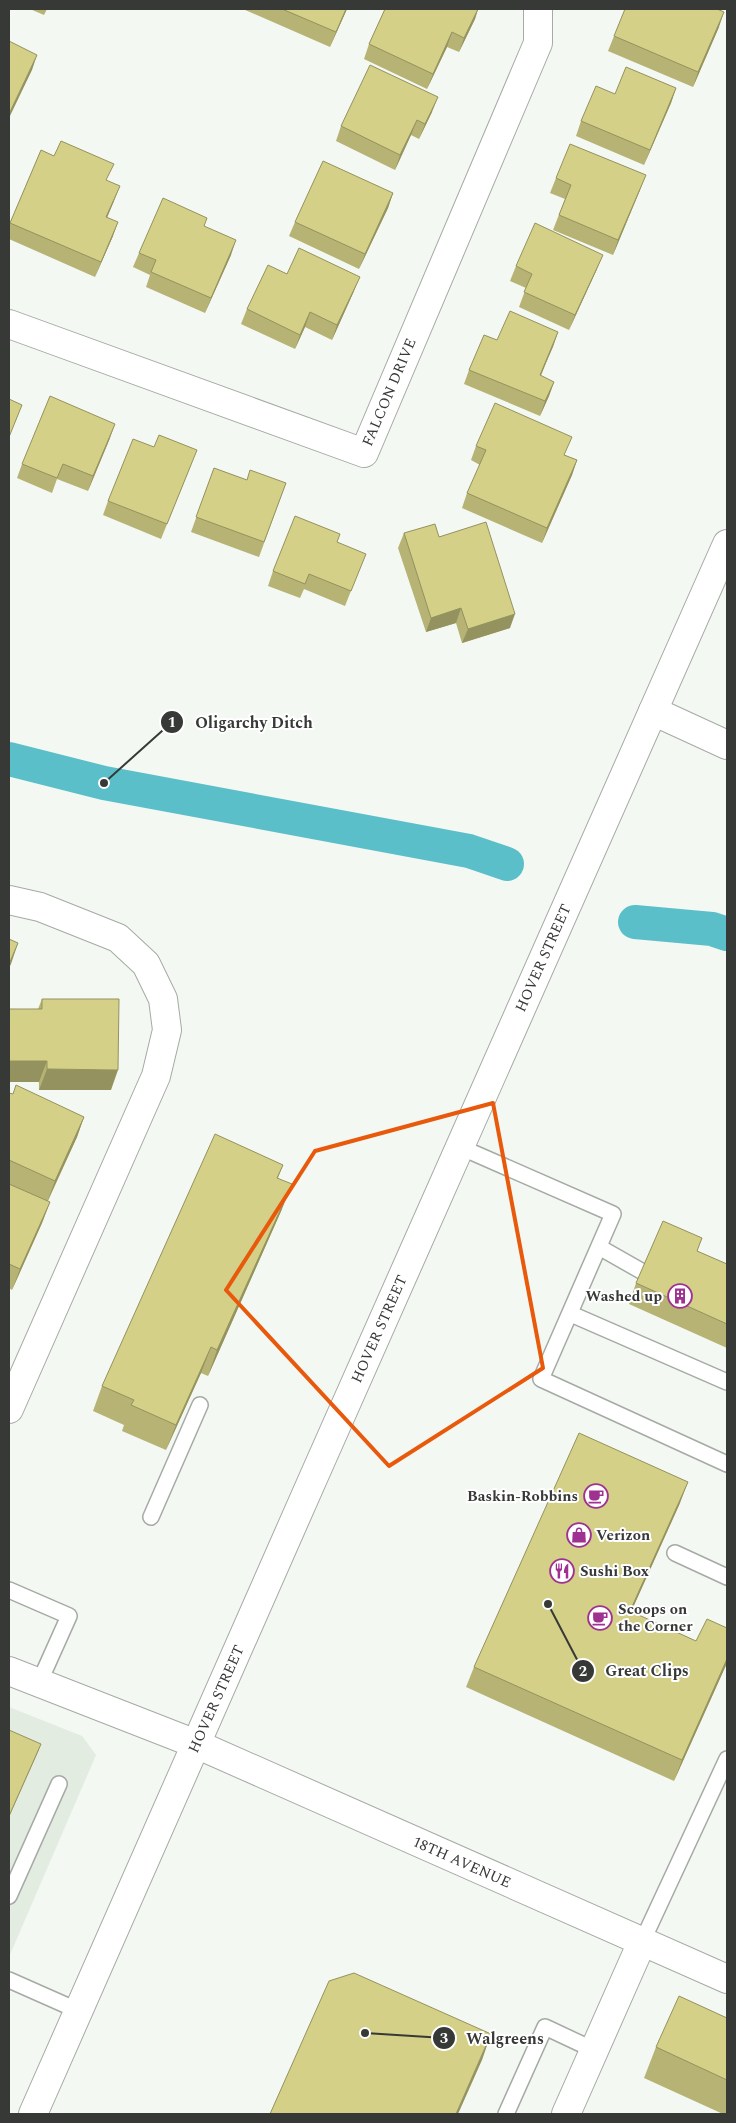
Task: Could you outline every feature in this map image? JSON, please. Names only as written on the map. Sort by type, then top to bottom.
[{"type":"street","name":"FALCON DRIVE","points":[[9,324],[364,453],[538,43],[538,9]]},
{"type":"street","name":"HOVER STREET","points":[[33,2114],[727,544]]},
{"type":"street","points":[[652,711],[727,745]]},
{"type":"street","points":[[9,900],[40,907],[118,938],[146,964],[163,999],[166,1030],[156,1076],[9,1409]]},
{"type":"street","name":"18TH AVENUE","points":[[9,1671],[196,1744],[727,1979]]},
{"type":"street","points":[[566,2114],[642,1942]]},
{"type":"lane","points":[[460,1148],[613,1214],[541,1379],[727,1464]]},
{"type":"lane","points":[[600,1247],[643,1272]]},
{"type":"lane","points":[[571,1314],[727,1382]]},
{"type":"lane","points":[[151,1517],[200,1405]]},
{"type":"lane","points":[[676,1553],[727,1577]]},
{"type":"lane","points":[[9,1590],[69,1616],[39,1683]]},
{"type":"lane","points":[[642,1942],[727,1759]]},
{"type":"lane","points":[[9,1896],[59,1784]]},
{"type":"lane","points":[[9,1980],[79,2011]]},
{"type":"lane","points":[[506,2114],[545,2027],[594,2050]]},
{"type":"highlighted area","points":[[493,1103],[543,1368],[389,1466],[226,1290],[315,1151]]},
{"type":"shaded area","points":[[9,1707],[82,1736],[96,1755],[9,1957]]},
{"type":"building","points":[[282,9],[346,9],[336,32]]},
{"type":"building","points":[[385,9],[478,9],[464,38],[452,32],[433,74],[369,44]]},
{"type":"building","points":[[625,9],[717,9],[724,12],[698,72],[614,36]]},
{"type":"building","points":[[9,41],[37,55],[9,114]]},
{"type":"building","points":[[370,65],[438,97],[425,124],[417,120],[400,155],[341,126]]},
{"type":"building","points":[[626,67],[676,88],[650,150],[581,121],[596,86],[615,94]]},
{"type":"building","points":[[61,141],[114,164],[106,180],[120,186],[106,217],[118,222],[101,262],[10,223],[41,150],[54,156]]},
{"type":"building","points":[[570,144],[646,175],[618,240],[559,215],[571,185],[556,178]]},
{"type":"building","points":[[323,161],[393,193],[365,254],[295,222]]},
{"type":"building","points":[[163,198],[207,218],[204,226],[236,240],[211,298],[151,272],[156,260],[139,253]]},
{"type":"building","points":[[535,223],[603,255],[575,315],[524,292],[532,274],[516,266]]},
{"type":"building","points":[[299,248],[360,277],[337,325],[310,312],[300,335],[247,309],[268,265],[287,274]]},
{"type":"building","points":[[510,311],[558,332],[540,375],[554,382],[545,401],[469,370],[484,335],[497,340]]},
{"type":"building","points":[[50,396],[115,424],[93,476],[63,464],[57,478],[22,464]]},
{"type":"building","points":[[9,399],[22,405],[9,437]]},
{"type":"building","points":[[495,403],[572,437],[564,455],[577,460],[547,528],[467,493],[486,450],[476,446]]},
{"type":"building","points":[[159,435],[197,450],[167,524],[108,501],[133,439],[154,447]]},
{"type":"building","points":[[214,468],[247,480],[250,470],[286,483],[264,542],[196,517]]},
{"type":"building","points":[[295,516],[340,534],[337,542],[366,554],[351,591],[309,574],[305,584],[273,571]]},
{"type":"building","points":[[486,522],[515,614],[468,629],[461,608],[431,618],[404,533],[435,524],[439,537]]},
{"type":"building","points":[[9,939],[18,943],[9,964]]},
{"type":"building","points":[[42,999],[119,999],[118,1070],[47,1069],[47,1061],[9,1061],[9,1009],[42,1009]]},
{"type":"building","points":[[16,1085],[84,1117],[55,1181],[9,1160],[9,1093],[13,1094]]},
{"type":"building","points":[[215,1134],[283,1165],[277,1178],[292,1184],[217,1350],[211,1347],[176,1425],[131,1405],[134,1400],[102,1386]]},
{"type":"building","points":[[9,1184],[50,1202],[20,1269],[9,1264]]},
{"type":"building","name":"Washed up","points":[[663,1221],[702,1238],[697,1251],[727,1264],[727,1324],[636,1283]]},
{"type":"building","points":[[579,1433],[688,1482],[630,1611],[696,1641],[707,1619],[727,1628],[727,1659],[682,1760],[474,1667]]},
{"type":"building","points":[[9,1730],[41,1744],[9,1816]]},
{"type":"building","points":[[354,1973],[491,2034],[456,2114],[270,2114],[329,1981]]},
{"type":"building","points":[[679,1996],[727,2018],[727,2080],[656,2047]]},
{"type":"waterway","points":[[9,759],[104,783],[469,851],[507,864]]},
{"type":"waterway","points":[[635,922],[712,929],[727,934]]},
{"type":"place","name":"Oligarchy Ditch","points":[[104,783]]},
{"type":"place","name":"Washed up","points":[[680,1296]]},
{"type":"place","name":"Baskin-Robbins","points":[[596,1496]]},
{"type":"place","name":"Verizon","points":[[579,1535]]},
{"type":"place","name":"Sushi Box","points":[[562,1571]]},
{"type":"place","name":"Great Clips","points":[[548,1604]]},
{"type":"place","name":"Scoops on the Corner","points":[[600,1618]]},
{"type":"place","name":"Walgreens","points":[[365,2033]]}]
